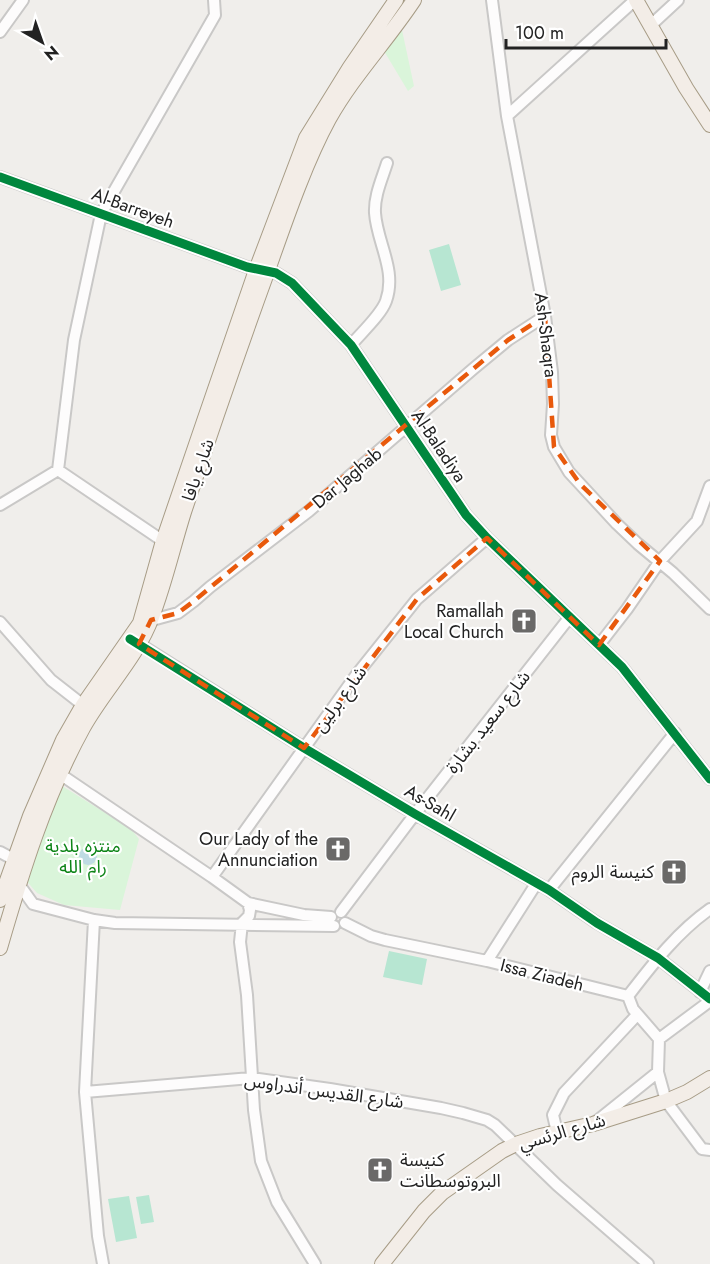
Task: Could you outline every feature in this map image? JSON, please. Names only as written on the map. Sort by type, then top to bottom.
[{"type":"main road","name":"شارع يافا","points":[[0,948],[18,883],[55,771],[146,622],[306,138],[350,67],[396,0]]},
{"type":"main road","name":"شارع يافا","points":[[146,622],[163,541],[262,271],[314,150],[329,119],[355,78],[414,0]]},
{"type":"main road","points":[[636,0],[686,88],[710,125]]},
{"type":"main road","name":"شارع يافا","points":[[0,900],[13,859],[55,771],[83,705],[134,641]]},
{"type":"main road","name":"شارع الرئسي","points":[[382,1264],[441,1193],[516,1144],[593,1124],[666,1101],[710,1078]]},
{"type":"street","points":[[0,32],[23,0]]},
{"type":"street","points":[[58,470],[74,340],[101,214],[215,15],[214,0]]},
{"type":"street","name":"Ash-Shaqra","points":[[492,0],[507,116],[545,316],[552,372],[551,435],[554,447],[569,472],[638,544],[660,561],[710,609]]},
{"type":"street","points":[[507,116],[636,0]]},
{"type":"street","points":[[651,25],[678,0]]},
{"type":"street","points":[[351,345],[386,303],[389,291],[390,280],[386,257],[378,232],[375,212],[377,195],[387,163]]},
{"type":"street","name":"Al-Barreyeh","points":[[0,177],[262,271]]},
{"type":"street","name":"Al-Baladiya","points":[[262,271],[276,273],[292,283],[351,345],[466,515],[598,645]]},
{"type":"street","name":"Dar Jaghab","points":[[146,622],[178,613],[194,601],[210,586],[309,511],[490,354],[545,316]]},
{"type":"street","points":[[0,505],[58,470]]},
{"type":"street","points":[[58,470],[163,541]]},
{"type":"street","points":[[710,486],[697,521],[660,561],[627,609],[598,645],[622,667],[710,779]]},
{"type":"street","name":"شارع برلين","points":[[212,877],[357,674],[417,599],[487,538]]},
{"type":"street","name":"شارع سعيد بشارة","points":[[338,920],[415,814],[569,618]]},
{"type":"street","points":[[0,622],[51,680],[83,705]]},
{"type":"street","name":"As-Sahl","points":[[134,641],[304,748],[549,890],[597,923],[658,958],[710,1000]]},
{"type":"street","points":[[549,890],[675,733]]},
{"type":"street","points":[[55,771],[245,901],[304,915],[338,920]]},
{"type":"street","points":[[0,852],[13,859],[18,883],[33,904]]},
{"type":"street","points":[[487,960],[536,884]]},
{"type":"street","points":[[245,901],[250,910],[249,916],[242,923],[240,942],[247,995],[254,1110],[261,1161],[277,1202],[315,1264]]},
{"type":"street","points":[[11,909],[20,905],[33,904]]},
{"type":"street","name":"Issa Ziadeh","points":[[33,904],[94,920],[138,924],[338,920],[385,940],[487,960],[628,996]]},
{"type":"street","points":[[710,909],[697,918],[658,958],[628,996],[637,1015],[659,1039],[658,1072],[666,1101],[702,1149],[710,1150]]},
{"type":"street","points":[[94,920],[85,1092],[102,1264]]},
{"type":"street","points":[[700,992],[710,971]]},
{"type":"street","points":[[659,1039],[710,1000]]},
{"type":"street","points":[[557,1132],[553,1114],[564,1093],[637,1015]]},
{"type":"street","points":[[593,1124],[658,1072]]},
{"type":"street","name":"شارع القديس أندراوس","points":[[85,1092],[252,1078],[330,1089],[464,1113],[487,1120],[648,1264]]},
{"type":"highlighted area","points":[[545,316],[554,447],[580,484],[660,561],[599,645],[487,538],[417,599],[304,748],[139,644],[151,620],[178,613],[194,601],[508,340]]},
{"type":"green space","points":[[402,30],[414,86],[408,91],[384,51]]},
{"type":"green space","points":[[449,244],[461,285],[441,291],[429,250]]},
{"type":"green space","name":"منتزه بلدية رام الله","points":[[59,784],[131,829],[139,839],[120,910],[64,905],[37,893],[22,876]]},
{"type":"green space","points":[[389,951],[427,959],[422,985],[383,977]]},
{"type":"green space","points":[[149,1195],[154,1222],[141,1224],[136,1197]]},
{"type":"green space","points":[[129,1196],[137,1238],[116,1242],[108,1199]]},
{"type":"water","points":[[88,847],[94,850],[97,856],[94,862],[88,865],[82,862],[79,856],[82,850]]},
{"type":"cycle path","points":[[0,177],[247,267],[276,273],[292,283],[351,345],[466,515],[487,538],[622,667],[710,779]]},
{"type":"cycle path","points":[[130,639],[304,748],[549,890],[597,923],[658,958],[710,999]]},
{"type":"place","name":"Ramallah Local Church","points":[[524,621]]},
{"type":"place","name":"Our Lady of the Annunciation","points":[[338,849]]},
{"type":"place","name":"كنيسة الروم","points":[[674,872]]},
{"type":"place","name":"كنيسة البروتوسطانت","points":[[380,1170]]}]
